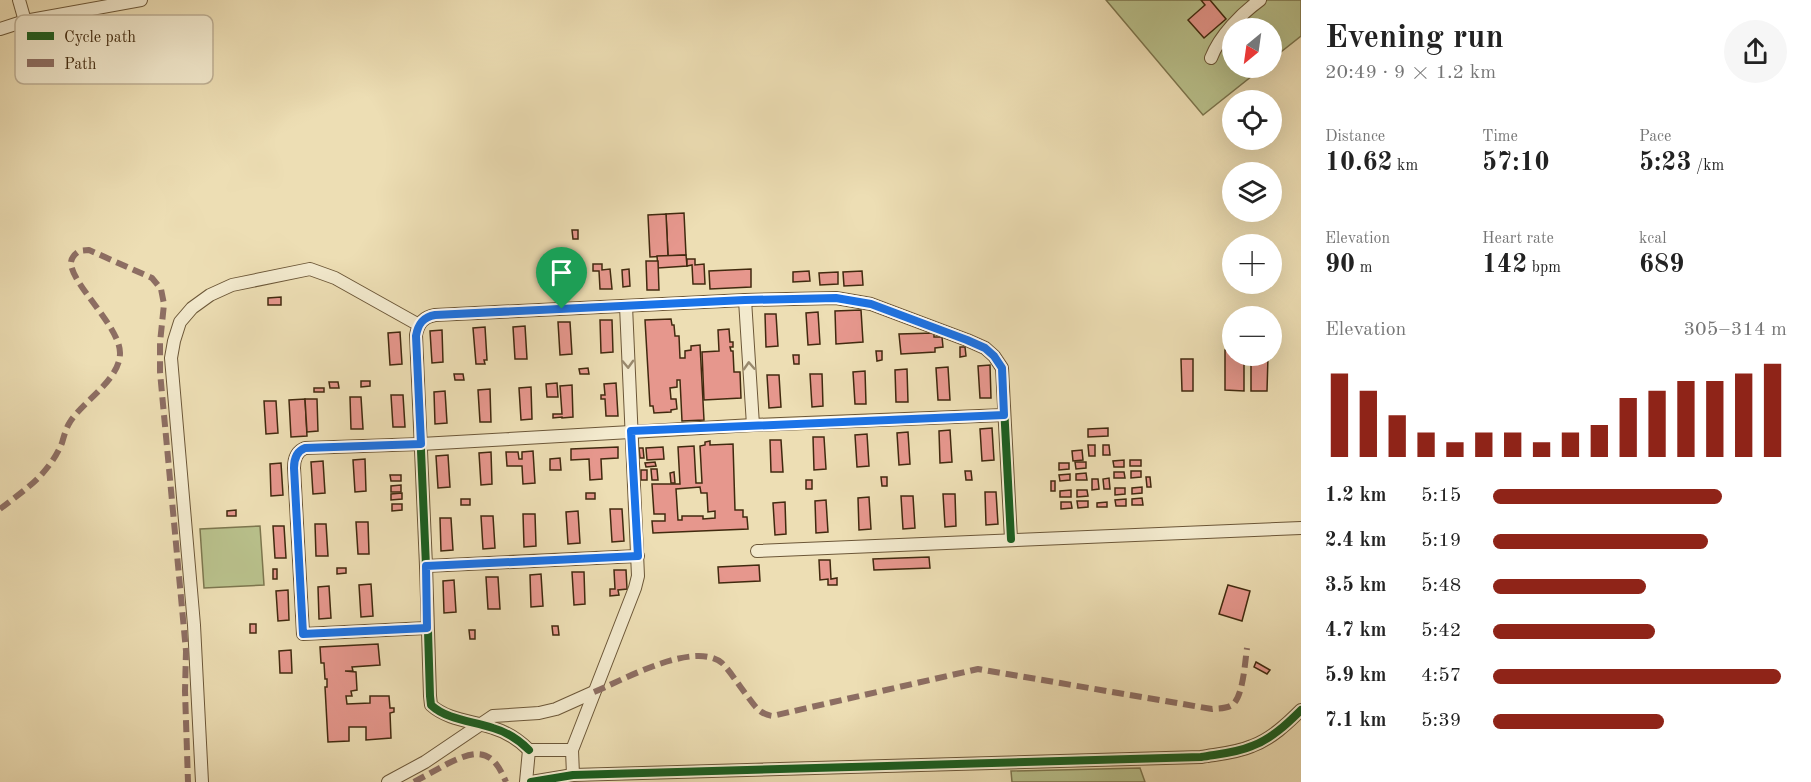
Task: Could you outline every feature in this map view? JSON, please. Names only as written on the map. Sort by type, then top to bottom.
[{"type":"street","points":[[19,0],[23,15]]},
{"type":"street","points":[[58,15],[141,0]]},
{"type":"street","points":[[1211,58],[1215,48],[1228,32],[1260,0]]},
{"type":"street","points":[[0,29],[15,24]]},
{"type":"street","points":[[202,782],[194,625],[171,358],[180,322],[192,308],[210,295],[232,285],[310,269],[335,278],[419,325]]},
{"type":"street","points":[[573,750],[526,747],[513,737],[496,729],[444,714],[431,705],[416,336],[419,325],[425,318],[435,315],[745,300],[836,298],[871,304],[967,340],[985,348],[999,362],[1003,375],[1011,539]]},
{"type":"street","points":[[745,300],[753,425]]},
{"type":"street","points":[[573,775],[573,750],[638,576],[626,306]]},
{"type":"street","points":[[427,628],[303,634],[294,468],[296,458],[302,450],[305,448],[421,444],[631,431],[1004,415]]},
{"type":"street","points":[[757,551],[1301,528]]},
{"type":"street","points":[[426,566],[638,556]]},
{"type":"street","points":[[388,782],[425,762],[493,716],[539,713],[556,709],[594,692]]},
{"type":"street","points":[[531,782],[573,775],[1201,757],[1236,751],[1264,741],[1301,710]]},
{"type":"street","points":[[526,747],[526,782]]},
{"type":"green space","points":[[1106,0],[1301,0],[1301,36],[1282,51],[1282,18],[1222,18],[1222,78],[1249,78],[1234,90],[1222,90],[1222,100],[1203,115]]},
{"type":"green space","points":[[260,526],[264,585],[204,588],[200,529]]},
{"type":"green space","points":[[1140,768],[1145,782],[1012,782],[1011,771]]},
{"type":"building","points":[[1201,0],[1210,0],[1225,18],[1222,18],[1222,22],[1204,38],[1188,20],[1205,5]]},
{"type":"building","points":[[684,213],[686,255],[668,256],[666,214]]},
{"type":"building","points":[[666,214],[668,256],[650,257],[648,215]]},
{"type":"building","points":[[572,230],[578,230],[578,239],[573,239]]},
{"type":"building","points":[[686,255],[687,266],[658,268],[657,256]]},
{"type":"building","points":[[687,259],[695,259],[695,265],[704,264],[705,284],[693,284],[692,265],[687,266]]},
{"type":"building","points":[[646,261],[658,261],[659,290],[647,290]]},
{"type":"building","points":[[593,264],[602,264],[602,270],[610,269],[612,289],[600,289],[599,271],[593,271]]},
{"type":"building","points":[[629,269],[630,286],[623,287],[622,270]]},
{"type":"building","points":[[751,269],[751,287],[710,289],[709,271]]},
{"type":"building","points":[[809,271],[810,281],[793,282],[793,272]]},
{"type":"building","points":[[862,271],[863,285],[844,286],[843,272]]},
{"type":"building","points":[[838,272],[838,284],[820,285],[819,273]]},
{"type":"building","points":[[575,282],[576,290],[563,290],[562,283]]},
{"type":"building","points":[[281,297],[281,305],[268,305],[268,298]]},
{"type":"building","points":[[861,310],[863,342],[836,344],[835,311]]},
{"type":"building","points":[[818,312],[820,344],[808,345],[806,313]]},
{"type":"building","points":[[765,314],[776,314],[778,346],[766,347]]},
{"type":"building","points":[[671,319],[675,336],[679,336],[680,358],[685,358],[685,351],[691,350],[691,346],[700,345],[704,420],[682,421],[680,380],[677,380],[677,387],[670,388],[671,399],[676,399],[677,409],[671,412],[654,413],[653,406],[650,406],[645,320]]},
{"type":"building","points":[[600,320],[612,320],[613,352],[601,353]]},
{"type":"building","points":[[558,322],[570,322],[572,354],[560,355]]},
{"type":"building","points":[[525,326],[527,359],[515,359],[513,327]]},
{"type":"building","points":[[485,327],[487,360],[484,360],[485,364],[476,364],[473,328]]},
{"type":"building","points":[[729,329],[730,342],[733,342],[733,347],[730,347],[733,351],[734,372],[740,372],[741,398],[704,400],[702,352],[719,351],[718,330]]},
{"type":"building","points":[[442,330],[443,362],[432,363],[430,331]]},
{"type":"building","points":[[400,332],[402,364],[390,365],[388,333]]},
{"type":"building","points":[[934,333],[934,337],[942,337],[943,347],[935,348],[935,352],[901,354],[899,334]]},
{"type":"building","points":[[960,347],[965,347],[966,356],[960,357]]},
{"type":"building","points":[[876,351],[882,351],[882,360],[877,361]]},
{"type":"building","points":[[793,355],[799,355],[799,364],[794,364]]},
{"type":"building","points":[[1181,359],[1193,359],[1193,391],[1182,391]]},
{"type":"building","points":[[990,365],[991,398],[980,398],[978,366]]},
{"type":"building","points":[[1225,366],[1244,366],[1244,391],[1225,390]]},
{"type":"building","points":[[1251,366],[1268,366],[1267,391],[1251,391]]},
{"type":"building","points":[[948,367],[950,400],[938,400],[936,368]]},
{"type":"building","points":[[588,368],[589,374],[580,374],[579,369]]},
{"type":"building","points":[[907,369],[908,402],[896,402],[895,370]]},
{"type":"building","points":[[865,371],[866,404],[855,404],[853,372]]},
{"type":"building","points":[[454,374],[463,374],[464,380],[455,380]]},
{"type":"building","points":[[810,374],[822,374],[823,406],[812,407]]},
{"type":"building","points":[[767,375],[779,375],[781,407],[769,408]]},
{"type":"building","points":[[361,381],[370,381],[370,386],[361,387]]},
{"type":"building","points":[[329,382],[338,382],[339,388],[330,388]]},
{"type":"building","points":[[557,383],[558,397],[547,397],[546,384]]},
{"type":"building","points":[[616,383],[618,416],[606,416],[605,399],[601,399],[601,395],[605,395],[604,384]]},
{"type":"building","points":[[572,385],[573,417],[553,418],[553,414],[562,414],[560,386]]},
{"type":"building","points":[[531,387],[532,419],[521,420],[519,388]]},
{"type":"building","points":[[314,388],[324,388],[324,392],[314,392]]},
{"type":"building","points":[[490,389],[491,422],[480,422],[478,390]]},
{"type":"building","points":[[445,391],[447,423],[435,424],[434,392]]},
{"type":"building","points":[[391,395],[403,395],[405,427],[393,427]]},
{"type":"building","points":[[350,397],[361,397],[363,429],[351,429]]},
{"type":"building","points":[[305,399],[307,436],[291,437],[289,400]]},
{"type":"building","points":[[305,399],[317,399],[318,431],[307,432]]},
{"type":"building","points":[[264,401],[276,401],[278,433],[266,434]]},
{"type":"building","points":[[992,428],[994,460],[982,461],[980,429]]},
{"type":"building","points":[[1108,428],[1108,436],[1088,437],[1088,429]]},
{"type":"building","points":[[950,430],[952,462],[940,463],[939,431]]},
{"type":"building","points":[[908,432],[910,464],[899,465],[897,433]]},
{"type":"building","points":[[867,434],[869,466],[857,467],[855,435]]},
{"type":"building","points":[[813,437],[824,437],[826,469],[814,470]]},
{"type":"building","points":[[770,440],[781,440],[783,472],[771,472]]},
{"type":"building","points":[[710,441],[710,445],[733,444],[735,510],[743,510],[743,517],[747,517],[748,529],[653,533],[652,521],[665,521],[665,514],[654,514],[652,484],[680,484],[678,447],[694,446],[696,483],[702,483],[700,446],[705,445],[705,442]],"holes":[[[700,487],[701,493],[707,493],[708,512],[715,511],[715,518],[682,516],[682,520],[678,520],[676,489]]]},
{"type":"building","points":[[1088,445],[1095,445],[1095,456],[1089,456]]},
{"type":"building","points":[[1103,445],[1109,445],[1110,455],[1103,455]]},
{"type":"building","points":[[618,447],[618,458],[601,459],[602,479],[590,480],[589,459],[571,460],[571,449]]},
{"type":"building","points":[[663,447],[664,459],[647,460],[646,448]]},
{"type":"building","points":[[639,448],[643,448],[644,458],[640,458]]},
{"type":"building","points":[[1082,450],[1083,460],[1073,461],[1072,451]]},
{"type":"building","points":[[533,451],[535,483],[523,484],[522,466],[507,466],[506,452],[518,452],[519,459],[522,459],[522,452]]},
{"type":"building","points":[[491,452],[492,484],[481,485],[479,453]]},
{"type":"building","points":[[448,455],[450,487],[438,488],[436,456]]},
{"type":"building","points":[[560,458],[561,470],[550,470],[550,459]]},
{"type":"building","points":[[365,459],[366,491],[355,492],[353,460]]},
{"type":"building","points":[[1124,460],[1124,467],[1114,467],[1113,461]]},
{"type":"building","points":[[1130,460],[1141,460],[1141,466],[1130,466]]},
{"type":"building","points":[[323,461],[325,493],[313,494],[311,462]]},
{"type":"building","points":[[655,462],[656,466],[646,467],[645,463]]},
{"type":"building","points":[[1075,462],[1086,462],[1086,468],[1076,469]]},
{"type":"building","points":[[281,463],[283,495],[271,496],[270,464]]},
{"type":"building","points":[[1059,463],[1069,463],[1069,469],[1059,470]]},
{"type":"building","points":[[651,469],[657,469],[658,480],[652,480]]},
{"type":"building","points":[[641,470],[647,470],[647,480],[641,480]]},
{"type":"building","points":[[965,471],[971,471],[972,480],[966,480]]},
{"type":"building","points":[[1131,471],[1141,471],[1141,477],[1131,478]]},
{"type":"building","points":[[674,472],[675,483],[671,483],[670,473]]},
{"type":"building","points":[[1114,472],[1124,472],[1125,478],[1114,478]]},
{"type":"building","points":[[1086,473],[1087,480],[1076,480],[1076,474]]},
{"type":"building","points":[[1070,474],[1070,480],[1060,481],[1059,475]]},
{"type":"building","points":[[390,475],[401,475],[401,481],[391,481]]},
{"type":"building","points":[[881,477],[887,477],[887,486],[882,486]]},
{"type":"building","points":[[1146,477],[1150,477],[1151,487],[1147,487]]},
{"type":"building","points":[[1109,478],[1110,489],[1104,489],[1103,479]]},
{"type":"building","points":[[1092,479],[1098,479],[1099,489],[1092,490]]},
{"type":"building","points":[[806,480],[812,480],[812,489],[806,489]]},
{"type":"building","points":[[1051,481],[1055,481],[1055,491],[1051,491]]},
{"type":"building","points":[[401,485],[401,492],[391,492],[391,486]]},
{"type":"building","points":[[1142,487],[1142,493],[1132,494],[1132,488]]},
{"type":"building","points":[[1115,488],[1125,488],[1125,494],[1115,495]]},
{"type":"building","points":[[1071,490],[1071,497],[1060,497],[1060,491]]},
{"type":"building","points":[[1077,490],[1087,490],[1088,496],[1077,497]]},
{"type":"building","points":[[985,492],[996,492],[998,524],[986,525]]},
{"type":"building","points":[[402,493],[402,499],[391,500],[391,494]]},
{"type":"building","points":[[586,493],[595,493],[595,499],[586,499]]},
{"type":"building","points":[[943,494],[955,494],[956,526],[945,527]]},
{"type":"building","points":[[901,496],[913,496],[915,528],[903,529]]},
{"type":"building","points":[[869,497],[871,529],[859,530],[858,498]]},
{"type":"building","points":[[1142,498],[1143,505],[1132,505],[1132,499]]},
{"type":"building","points":[[461,499],[470,499],[470,505],[461,505]]},
{"type":"building","points":[[1126,499],[1126,506],[1116,506],[1115,500]]},
{"type":"building","points":[[826,500],[828,532],[816,533],[815,501]]},
{"type":"building","points":[[1077,501],[1088,501],[1088,507],[1078,508]]},
{"type":"building","points":[[785,502],[786,534],[775,535],[773,503]]},
{"type":"building","points":[[1061,502],[1071,502],[1072,508],[1061,509]]},
{"type":"building","points":[[1107,502],[1107,507],[1097,507],[1097,503]]},
{"type":"building","points":[[392,504],[402,504],[402,510],[392,511]]},
{"type":"building","points":[[610,509],[622,509],[624,541],[612,542]]},
{"type":"building","points":[[236,510],[236,516],[227,516],[227,511]]},
{"type":"building","points":[[578,511],[580,543],[568,544],[566,512]]},
{"type":"building","points":[[523,514],[535,514],[536,546],[524,547]]},
{"type":"building","points":[[481,516],[493,516],[495,548],[483,549]]},
{"type":"building","points":[[440,518],[451,518],[453,550],[441,551]]},
{"type":"building","points":[[356,522],[368,522],[369,554],[358,554]]},
{"type":"building","points":[[315,524],[326,524],[328,556],[316,556]]},
{"type":"building","points":[[273,526],[284,526],[286,558],[275,558]]},
{"type":"building","points":[[929,557],[930,568],[874,570],[873,559]]},
{"type":"building","points":[[819,560],[830,560],[831,579],[837,578],[837,585],[828,585],[828,579],[820,580]]},
{"type":"building","points":[[759,565],[760,581],[719,583],[718,567]]},
{"type":"building","points":[[337,568],[346,568],[346,573],[337,574]]},
{"type":"building","points":[[273,569],[277,569],[277,579],[273,579]]},
{"type":"building","points":[[614,570],[626,570],[627,589],[618,590],[619,595],[610,596],[610,589],[615,589]]},
{"type":"building","points":[[572,572],[584,572],[585,604],[574,605]]},
{"type":"building","points":[[541,574],[543,606],[531,607],[530,575]]},
{"type":"building","points":[[486,577],[498,577],[500,609],[488,609]]},
{"type":"building","points":[[454,580],[456,612],[444,613],[443,581]]},
{"type":"building","points":[[371,584],[373,616],[361,617],[359,585]]},
{"type":"building","points":[[1228,585],[1250,591],[1242,621],[1219,614]]},
{"type":"building","points":[[329,586],[331,618],[319,619],[318,587]]},
{"type":"building","points":[[288,590],[289,620],[278,621],[276,591]]},
{"type":"building","points":[[250,624],[256,624],[256,633],[250,633]]},
{"type":"building","points":[[552,626],[558,626],[559,635],[553,635]]},
{"type":"building","points":[[469,630],[475,630],[475,639],[470,639]]},
{"type":"building","points":[[378,644],[380,665],[352,667],[353,671],[345,671],[356,672],[357,690],[351,691],[352,696],[346,696],[347,704],[370,703],[370,696],[389,696],[390,708],[394,708],[394,712],[390,713],[391,738],[366,740],[366,727],[349,727],[349,741],[328,742],[325,687],[327,687],[327,679],[325,679],[324,663],[321,663],[320,647]]},
{"type":"building","points":[[291,650],[292,673],[280,673],[279,651]]},
{"type":"building","points":[[1256,662],[1270,670],[1267,674],[1254,667]]},
{"type":"marked path","points":[[0,509],[45,471],[58,452],[70,422],[108,381],[118,363],[120,353],[118,342],[78,281],[71,262],[73,257],[79,251],[89,250],[152,278],[161,289],[164,304],[160,372],[186,651],[188,782]]},
{"type":"marked path","points":[[594,692],[658,664],[694,656],[710,657],[722,663],[756,708],[772,716],[978,669],[1212,709],[1227,707],[1236,701],[1243,679],[1247,648]]},
{"type":"marked path","points":[[414,782],[447,764],[475,754],[489,757],[501,771],[506,782]]},
{"type":"cycle path","points":[[529,750],[503,732],[452,717],[431,705],[416,335],[420,324],[427,317],[745,300],[836,298],[871,304],[967,340],[985,348],[1002,368],[1011,539]]},
{"type":"cycle path","points":[[531,782],[573,775],[1201,757],[1240,750],[1259,743],[1278,731],[1301,710]]},
{"type":"route","points":[[836,298],[871,304],[985,348],[1002,368],[1004,415],[631,431],[638,556],[426,566],[427,628],[303,634],[294,468],[298,453],[305,448],[421,444],[416,336],[421,321],[425,318],[435,315],[562,309],[836,298]]}]
